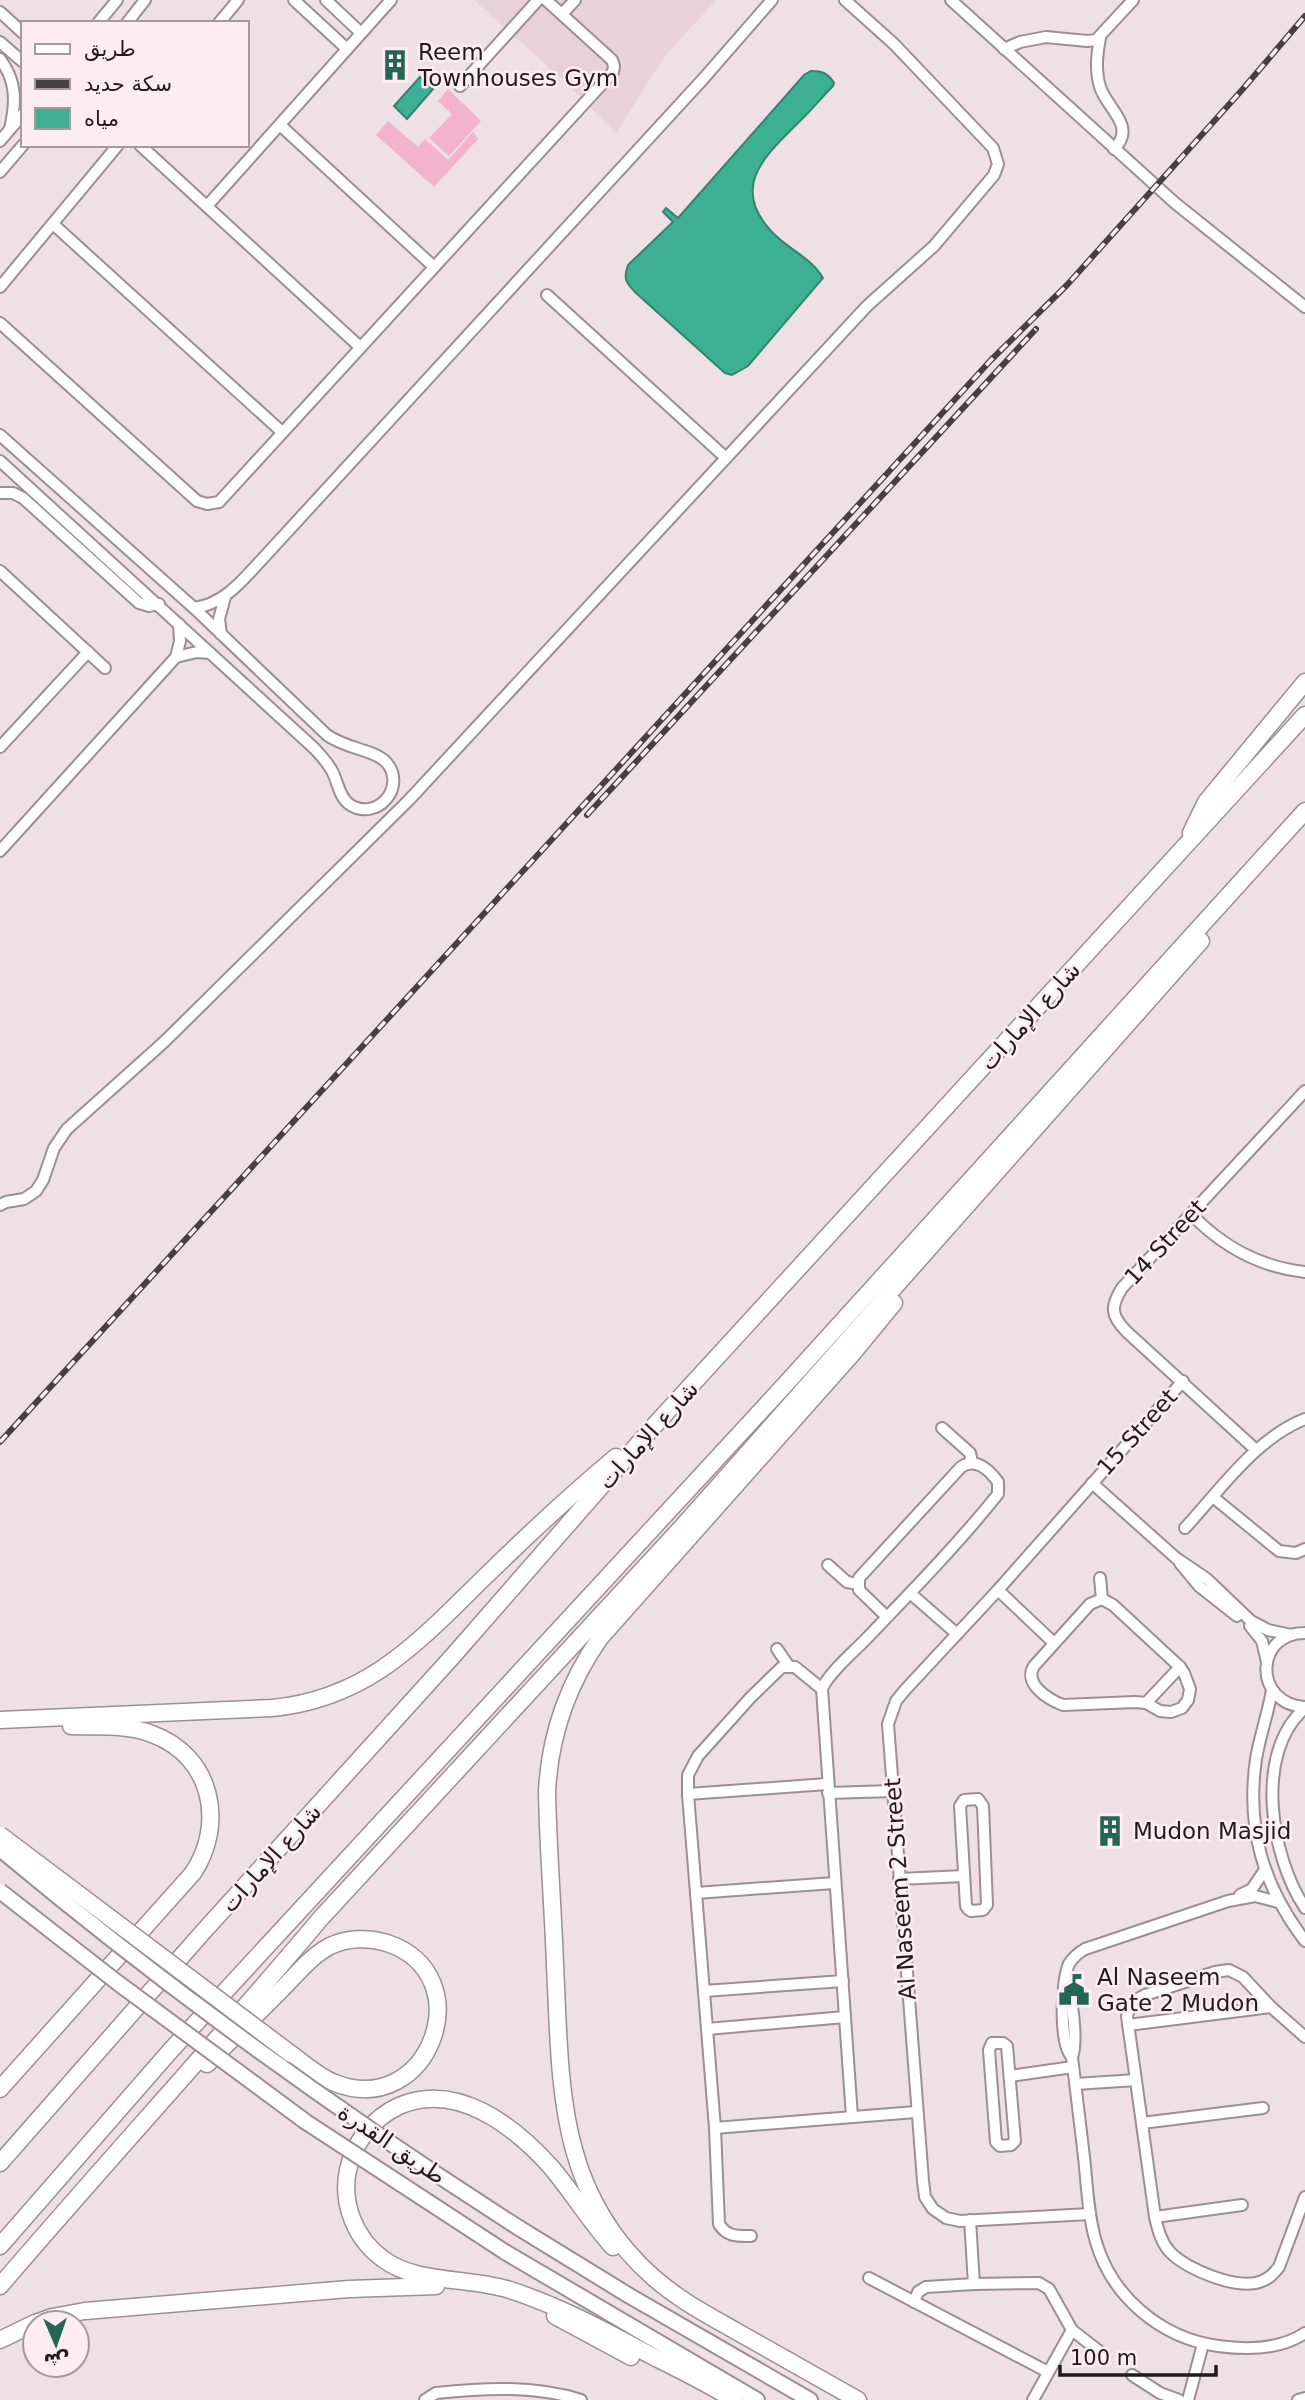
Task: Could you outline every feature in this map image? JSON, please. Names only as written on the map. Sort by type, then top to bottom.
[{"type":"highway","points":[[1189,842],[1195,821],[1206,802],[1305,682]]},
{"type":"highway","name":"شارع الإمارات","points":[[0,2163],[452,1657],[653,1427],[1305,715]]},
{"type":"highway","points":[[0,2246],[171,2050],[782,1388],[1305,811]]},
{"type":"highway","points":[[0,2286],[321,1918],[683,1526],[1184,961],[1219,918],[1259,861]]},
{"type":"highway","points":[[858,2400],[693,2306],[653,2277],[630,2254],[611,2228],[584,2179],[569,2132],[562,2090],[547,1809],[548,1773],[564,1702],[580,1669],[600,1638],[876,1327],[960,1214]]},
{"type":"highway","points":[[4,1720],[280,1707],[313,1701],[352,1687],[381,1671],[407,1651],[544,1519],[653,1427]]},
{"type":"highway","points":[[0,2089],[193,1873],[208,1842],[211,1819],[208,1796],[200,1775],[187,1757],[162,1738],[130,1728],[46,1725],[4,1720]]},
{"type":"highway","points":[[0,1835],[291,2054],[325,2078],[344,2086],[375,2088],[404,2077],[419,2063],[434,2037],[438,2006],[429,1977],[408,1954],[381,1941],[350,1940],[321,1951],[200,2071],[103,2181],[66,2208]]},
{"type":"highway","points":[[734,2400],[576,2316],[532,2298],[482,2282],[422,2276],[401,2270],[382,2259],[360,2235],[348,2205],[348,2170],[355,2148],[376,2121],[396,2108],[418,2100],[441,2099],[464,2103],[492,2116],[525,2141],[552,2169],[620,2254],[661,2289],[771,2359],[817,2377]]},
{"type":"highway","points":[[91,2311],[349,2289],[426,2286],[471,2288],[506,2296],[552,2314],[575,2329],[716,2400]]},
{"type":"highway","points":[[0,2340],[21,2330]]},
{"type":"main road","name":"طريق القدرة","points":[[0,1849],[85,1919],[247,2043],[356,2120],[519,2228],[628,2295],[810,2400]]},
{"type":"main road","name":"طريق القدرة","points":[[0,1891],[118,1983],[306,2122],[505,2252],[757,2400]]},
{"type":"street","points":[[100,21],[117,0]]},
{"type":"street","points":[[129,21],[145,0]]},
{"type":"street","points":[[221,21],[238,0]]},
{"type":"street","points":[[294,0],[347,50]]},
{"type":"street","points":[[326,0],[361,33]]},
{"type":"street","points":[[207,206],[391,0]]},
{"type":"street","points":[[460,86],[538,0]]},
{"type":"street","points":[[0,323],[197,501],[213,504],[224,499],[282,432],[613,72],[612,60],[546,0]]},
{"type":"street","points":[[562,14],[575,0]]},
{"type":"street","points":[[194,608],[214,604],[225,597],[695,88],[772,0]]},
{"type":"street","points":[[0,1205],[24,1199],[36,1191],[43,1180],[54,1148],[67,1129],[164,1042],[409,800],[867,306],[934,246],[991,179],[996,170],[996,153],[990,144],[894,44],[845,0]]},
{"type":"street","points":[[951,0],[1195,220],[1305,307]]},
{"type":"street","points":[[1114,149],[1121,139],[1123,128],[1119,117],[1105,100],[1099,84],[1097,66],[1100,38],[1133,0]]},
{"type":"street","points":[[0,12],[21,30]]},
{"type":"street","points":[[1004,49],[1038,38],[1064,37],[1087,41],[1100,38]]},
{"type":"street","points":[[0,42],[21,60]]},
{"type":"street","points":[[0,59],[10,75],[14,92],[15,107],[10,129]]},
{"type":"street","points":[[0,141],[21,116]]},
{"type":"street","points":[[280,125],[434,267]]},
{"type":"street","points":[[0,173],[21,147]]},
{"type":"street","points":[[0,287],[116,147]]},
{"type":"street","points":[[142,147],[360,347]]},
{"type":"street","points":[[53,224],[282,432]]},
{"type":"street","points":[[547,295],[726,458]]},
{"type":"street","points":[[0,435],[194,608],[327,735],[348,747],[376,755],[387,764],[394,785],[387,799],[367,810],[346,802],[332,770],[316,749],[0,461]]},
{"type":"street","points":[[0,493],[13,493],[23,498],[139,603],[149,606],[159,604]]},
{"type":"street","points":[[0,571],[105,668]]},
{"type":"street","points":[[221,634],[219,619],[225,597]]},
{"type":"street","points":[[0,851],[176,657],[180,641],[179,624]]},
{"type":"street","points":[[0,747],[88,652]]},
{"type":"street","points":[[176,657],[190,653],[211,653]]},
{"type":"street","points":[[0,727],[10,736]]},
{"type":"street","name":"14 Street","points":[[1256,1450],[1118,1323],[1113,1310],[1115,1299],[1122,1288],[1305,1091]]},
{"type":"street","points":[[1191,1214],[1214,1236],[1239,1253],[1263,1264],[1305,1272]]},
{"type":"street","name":"15 Street","points":[[1092,1483],[1183,1381]]},
{"type":"street","points":[[1185,1528],[1256,1450],[1282,1430],[1305,1419]]},
{"type":"street","points":[[942,1428],[970,1453],[972,1462]]},
{"type":"street","points":[[852,2117],[822,1689],[824,1683],[910,1593],[998,1494],[1000,1488],[995,1477],[978,1463],[972,1462],[961,1467],[859,1578],[859,1590],[887,1617]]},
{"type":"street","points":[[1092,1483],[1256,1631],[1262,1641],[1268,1681],[1272,1690],[1287,1703],[1305,1708],[1292,1721],[1280,1744],[1272,1787],[1276,1832],[1290,1879],[1305,1908]]},
{"type":"street","name":"Al Naseem 2 Street","points":[[1090,2214],[971,2220],[946,2218],[933,2209],[925,2197],[916,2112],[888,1736],[891,1712],[905,1690],[1092,1483]]},
{"type":"street","points":[[1213,1497],[1279,1551],[1296,1553],[1305,1549]]},
{"type":"street","points":[[828,1564],[846,1582],[858,1584]]},
{"type":"street","points":[[1100,1578],[1102,1599]]},
{"type":"street","points":[[1207,1586],[1251,1621],[1268,1630],[1290,1635],[1305,1633]]},
{"type":"street","points":[[998,1590],[1054,1643]]},
{"type":"street","points":[[910,1593],[957,1634]]},
{"type":"street","points":[[1102,1599],[1113,1605],[1180,1667],[1190,1689],[1188,1700],[1182,1708],[1171,1712],[1160,1711],[1146,1703],[1063,1705],[1034,1685],[1030,1675],[1034,1666],[1090,1604],[1102,1599]]},
{"type":"street","points":[[1267,1662],[1275,1645],[1290,1635]]},
{"type":"street","points":[[777,1649],[788,1665],[822,1689]]},
{"type":"street","points":[[751,2236],[730,2235],[719,2224],[715,2128],[688,1775],[698,1756],[776,1671],[788,1665]]},
{"type":"street","points":[[1146,1703],[1180,1667]]},
{"type":"street","points":[[1272,1690],[1259,1739],[1254,1783],[1255,1827],[1265,1871],[1278,1902],[1305,1941]]},
{"type":"street","points":[[688,1794],[827,1788],[892,1791]]},
{"type":"street","points":[[978,1799],[983,1806],[987,1901],[982,1910],[971,1911],[966,1906],[964,1876],[961,1804],[964,1800],[978,1799]]},
{"type":"street","points":[[1228,1901],[1252,1889],[1265,1871]]},
{"type":"street","points":[[899,1878],[964,1876]]},
{"type":"street","points":[[696,1894],[834,1883]]},
{"type":"street","points":[[1278,1902],[1255,1896],[1228,1901],[1085,1948],[1068,1965],[1062,1996],[1069,2027],[1067,2051],[1076,2084],[1090,2214],[1096,2242],[1108,2273],[1126,2298],[1149,2318],[1175,2334],[1203,2344],[1237,2349],[1263,2348],[1305,2333]]},
{"type":"street","points":[[1305,2037],[1243,1977],[1236,1972],[1223,1970],[1136,1999],[1127,2016],[1156,2217],[1159,2234],[1168,2250],[1182,2263],[1198,2272],[1249,2284],[1261,2282],[1279,2267],[1305,2197]]},
{"type":"street","points":[[704,1991],[843,1981]]},
{"type":"street","points":[[1128,2025],[1271,2007]]},
{"type":"street","points":[[707,2029],[845,2017]]},
{"type":"street","points":[[992,2043],[1003,2043],[1007,2046],[1010,2076],[1015,2141],[1011,2146],[1000,2146],[996,2142],[989,2050],[992,2043]]},
{"type":"street","points":[[1010,2076],[1072,2062]]},
{"type":"street","points":[[1076,2084],[1136,2080]]},
{"type":"street","points":[[1142,2123],[1263,2108]]},
{"type":"street","points":[[715,2128],[916,2112]]},
{"type":"street","points":[[1156,2217],[1242,2206]]},
{"type":"street","points":[[971,2220],[974,2284]]},
{"type":"street","points":[[869,2278],[1048,2372]]},
{"type":"street","points":[[914,2302],[923,2288],[1033,2282],[1044,2285],[1072,2330],[1104,2355]]},
{"type":"street","points":[[1032,2400],[1072,2330]]},
{"type":"street","points":[[1188,2400],[1203,2344]]},
{"type":"street","points":[[1132,2375],[1158,2396],[1179,2400]]},
{"type":"street","points":[[425,2400],[436,2393],[529,2389],[581,2400]]},
{"type":"street","points":[[1297,2400],[1305,2398]]},
{"type":"shaded area","points":[[474,0],[716,0],[664,57],[616,133],[564,81]]},
{"type":"shaded area","points":[[448,89],[461,102],[457,107],[462,102],[481,121],[449,156],[429,138],[452,114],[438,101]]},
{"type":"shaded area","points":[[388,121],[418,147],[425,139],[448,160],[473,132],[478,139],[434,187],[376,135]]},
{"type":"water","points":[[811,71],[827,75],[834,83],[833,86],[764,160],[753,186],[753,200],[759,215],[771,231],[812,264],[823,278],[748,366],[732,375],[725,373],[636,293],[626,280],[626,270],[673,222],[663,212],[666,208],[678,218],[804,75]]},
{"type":"water","points":[[420,77],[433,89],[407,119],[394,106]]},
{"type":"railway","points":[[0,1442],[991,360],[1067,285],[1305,16]]},
{"type":"railway","points":[[587,815],[1036,329]]},
{"type":"place","name":"Reem Townhouses Gym","points":[[395,65]]},
{"type":"place","name":"Mudon Masjid","points":[[1110,1831]]},
{"type":"place","name":"Al Naseem Gate 2 Mudon","points":[[1074,1990]]}]
